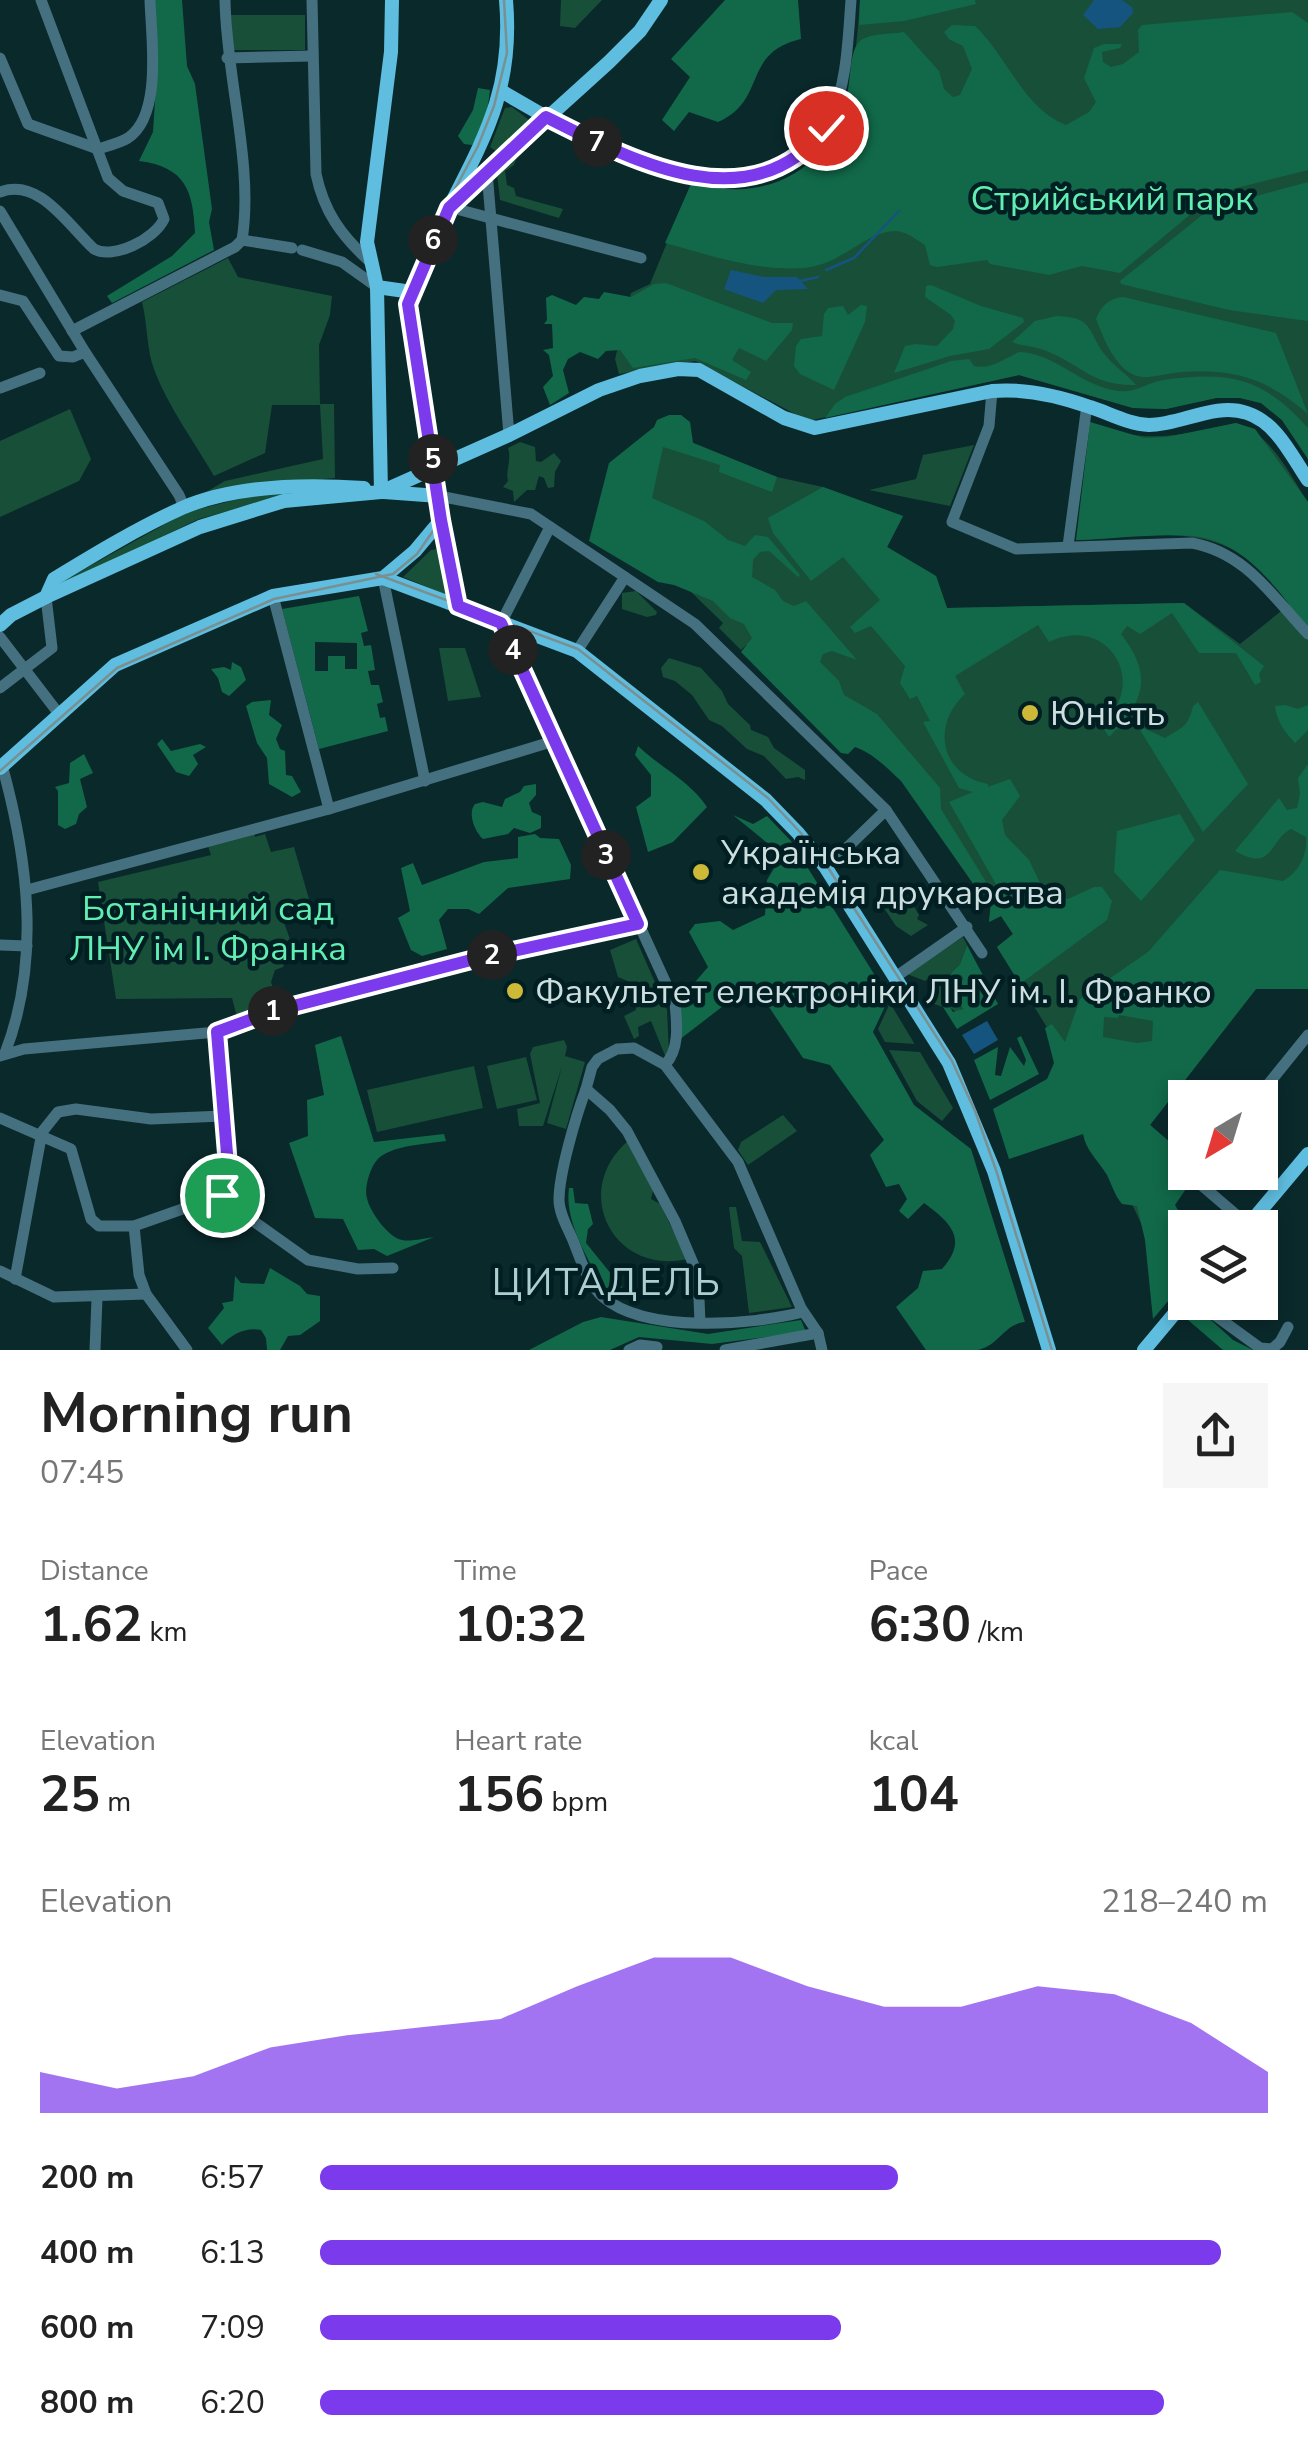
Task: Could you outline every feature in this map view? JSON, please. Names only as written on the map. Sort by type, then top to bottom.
[{"type":"main road","points":[[381,492],[377,287],[367,242],[390,52],[392,0]]},
{"type":"main road","points":[[458,606],[408,304],[449,208],[480,148],[501,91],[509,54],[506,0]]},
{"type":"main road","points":[[449,208],[640,32],[661,0]]},
{"type":"main road","points":[[501,91],[546,117]]},
{"type":"main road","points":[[480,148],[492,167]]},
{"type":"main road","points":[[377,287],[412,292]]},
{"type":"main road","points":[[0,626],[46,597],[240,512],[284,501],[381,492],[599,390],[678,369],[699,370],[784,418],[815,428],[992,391],[1019,389],[1144,424],[1166,424],[1235,410],[1273,428],[1308,480]]},
{"type":"main road","points":[[46,597],[54,580],[184,507],[264,490],[324,484],[438,496]]},
{"type":"main road","points":[[383,578],[415,551],[441,520]]},
{"type":"main road","points":[[1,766],[115,666],[273,596],[383,578],[577,650],[766,800],[826,868],[949,1063],[994,1171],[1049,1350]]},
{"type":"main road","points":[[1261,1210],[1308,1154]]},
{"type":"main road","points":[[1144,1350],[1169,1320]]},
{"type":"street","points":[[0,192],[18,187],[36,193],[94,249],[112,254],[162,225],[164,214],[152,199],[115,186],[108,178],[41,0]]},
{"type":"street","points":[[0,58],[28,124],[98,149],[128,138],[148,112],[152,78],[150,0]]},
{"type":"street","points":[[72,331],[236,247],[242,240],[244,176],[227,58],[226,0]]},
{"type":"street","points":[[312,0],[316,174],[321,198],[337,228],[369,262]]},
{"type":"street","points":[[546,117],[646,163],[697,176],[751,178],[780,168],[813,144],[830,119],[842,82],[851,0]]},
{"type":"street","points":[[227,58],[312,56]]},
{"type":"street","points":[[492,167],[492,218],[509,435]]},
{"type":"street","points":[[449,208],[641,258]]},
{"type":"street","points":[[0,211],[184,507]]},
{"type":"street","points":[[242,240],[297,249],[342,262],[377,287]]},
{"type":"street","points":[[0,295],[22,301],[59,356],[73,357],[85,352]]},
{"type":"street","points":[[0,388],[40,373]]},
{"type":"street","points":[[992,391],[989,426],[952,522],[1016,549],[1192,543],[1225,551],[1251,572],[1308,634]]},
{"type":"street","points":[[1068,546],[1087,405]]},
{"type":"street","points":[[438,496],[532,514],[695,624],[886,810],[982,953]]},
{"type":"street","points":[[550,528],[501,623],[675,1004],[676,1042],[666,1065]]},
{"type":"street","points":[[577,650],[626,577]]},
{"type":"street","points":[[383,578],[424,781]]},
{"type":"street","points":[[273,596],[329,810]]},
{"type":"street","points":[[0,688],[52,648],[46,597]]},
{"type":"street","points":[[0,637],[61,712]]},
{"type":"street","points":[[27,890],[329,810],[554,741]]},
{"type":"street","points":[[1,766],[27,890],[22,1000],[3,1055]]},
{"type":"street","points":[[826,868],[886,810]]},
{"type":"street","points":[[3,1055],[24,1049],[217,1032],[274,1011],[471,960],[638,924]]},
{"type":"street","points":[[894,978],[966,927]]},
{"type":"street","points":[[0,946],[27,946]]},
{"type":"street","points":[[217,1032],[229,1178],[236,1200],[249,1218]]},
{"type":"street","points":[[1272,1080],[1308,1035]]},
{"type":"street","points":[[803,1312],[750,1323],[700,1323],[622,1310],[600,1294],[588,1276],[559,1205],[576,1117],[598,1059],[617,1050],[634,1048],[666,1065],[738,1162],[822,1350]]},
{"type":"street","points":[[586,1089],[627,1131],[682,1234],[698,1275],[700,1323]]},
{"type":"street","points":[[15,1279],[41,1136],[48,1120],[58,1112],[67,1109],[151,1119],[223,1116]]},
{"type":"street","points":[[0,1118],[71,1148],[94,1224],[134,1226],[213,1202],[223,1193],[229,1178]]},
{"type":"street","points":[[1207,1190],[1229,1210]]},
{"type":"street","points":[[213,1202],[249,1218],[308,1260],[358,1269],[393,1268]]},
{"type":"street","points":[[134,1226],[139,1275],[146,1294],[187,1350]]},
{"type":"street","points":[[0,1272],[54,1297],[146,1294]]},
{"type":"street","points":[[95,1350],[97,1298]]},
{"type":"street","points":[[1222,1320],[1260,1348],[1272,1349],[1288,1327]]},
{"type":"street","points":[[725,1350],[818,1334]]},
{"type":"street","points":[[629,1350],[640,1345],[657,1346]]},
{"type":"green space","points":[[155,0],[182,0],[187,66],[195,84],[214,250],[112,303],[107,296],[172,256],[195,233],[192,205],[184,183],[167,169],[139,161],[153,132],[157,70]]},
{"type":"green space","points":[[561,0],[602,0],[575,28],[560,26]]},
{"type":"green space","points":[[725,0],[798,0],[801,39],[770,55],[744,102],[733,113],[718,122],[689,112],[674,131],[662,120],[690,77],[671,59]]},
{"type":"green space","name":"Стрийський парк","points":[[860,0],[1308,0],[1308,459],[1282,420],[1261,403],[1240,398],[1216,398],[1166,409],[1133,408],[1019,375],[808,421],[695,361],[619,374],[615,359],[631,293],[650,284],[691,184],[745,189],[778,182],[804,167],[823,147],[847,93]]},
{"type":"green space","points":[[860,0],[975,0],[976,4],[904,21],[859,25]]},
{"type":"green space","points":[[1292,12],[1308,23],[1308,170],[1216,193],[1120,273],[1082,266],[1049,275],[990,264],[987,260],[937,267],[930,265],[925,245],[897,231],[886,232],[830,261],[804,268],[751,265],[665,243],[691,184],[746,189],[784,179],[813,160],[834,131],[847,95],[853,53],[859,42],[868,37],[904,32],[939,71],[944,89],[953,97],[960,95],[972,69],[963,46],[944,32],[952,25],[975,26],[1027,95],[1066,125],[1089,112],[1096,102],[1084,78],[1094,48],[1122,44],[1102,52],[1103,62],[1111,67],[1123,64],[1139,52],[1138,30],[1142,25]]},
{"type":"green space","points":[[231,15],[305,15],[305,50],[232,50]]},
{"type":"green space","points":[[478,88],[490,90],[487,112],[472,145],[464,144],[458,136],[473,110]]},
{"type":"green space","points":[[512,107],[529,120],[497,152],[490,147],[505,108]]},
{"type":"green space","points":[[518,154],[514,165],[505,171],[507,185],[514,188],[516,196],[563,209],[559,218],[500,200],[497,174]]},
{"type":"green space","points":[[1308,182],[1308,321],[1229,310],[1121,284],[1201,216],[1219,206]]},
{"type":"green space","points":[[228,258],[238,277],[332,296],[319,345],[320,404],[334,404],[335,478],[201,495],[225,481],[323,459],[320,405],[272,405],[265,453],[214,476],[161,385],[150,355],[142,302]]},
{"type":"green space","points":[[666,283],[772,323],[793,323],[792,330],[766,361],[739,348],[732,360],[751,372],[746,380],[695,358],[633,368],[620,350],[606,351],[598,359],[580,352],[568,359],[563,370],[569,393],[550,405],[543,387],[553,376],[549,355],[543,350],[553,348],[552,324],[544,324],[546,298],[552,295],[576,305],[584,297],[599,299],[604,292],[631,297],[654,284]]},
{"type":"green space","points":[[926,286],[1023,318],[1024,322],[989,349],[894,373],[905,346],[937,346],[953,329],[955,321],[951,315],[925,297]]},
{"type":"green space","points":[[1123,297],[1276,333],[1308,414],[1279,392],[1234,374],[1200,371],[1143,377],[1126,370],[1113,355],[1096,319],[1106,304]]},
{"type":"green space","points":[[861,305],[867,306],[865,322],[834,390],[800,374],[794,366],[796,346],[801,339],[822,336],[828,308],[843,306],[848,315]]},
{"type":"green space","points":[[1057,316],[1085,324],[1101,350],[1136,385],[1108,382],[1044,350],[1012,342],[1035,321]]},
{"type":"green space","points":[[1019,352],[1045,358],[1093,383],[1119,391],[1186,377],[1226,378],[1260,388],[1308,428],[1308,459],[1282,420],[1261,403],[1216,398],[1166,409],[1133,408],[1019,375],[825,418],[845,397],[951,361],[969,359],[974,366],[986,366]]},
{"type":"green space","points":[[70,409],[91,459],[79,481],[0,517],[0,441]]},
{"type":"green space","points":[[681,415],[690,422],[693,443],[777,477],[772,492],[719,472],[720,465],[663,447],[652,498],[704,521],[728,540],[745,546],[755,535],[768,537],[800,575],[769,551],[760,552],[753,560],[752,577],[794,606],[806,601],[857,660],[832,651],[823,654],[820,662],[839,681],[844,695],[877,714],[940,788],[941,809],[988,885],[988,894],[981,895],[901,781],[862,750],[855,747],[848,754],[841,753],[741,652],[752,638],[744,624],[730,618],[713,601],[658,582],[589,541],[609,463],[654,427],[657,420]]},
{"type":"green space","points":[[1090,422],[1144,438],[1236,423],[1255,429],[1308,502],[1308,634],[1261,572],[1246,558],[1212,540],[1164,535],[1076,540]]},
{"type":"green space","points":[[1236,423],[1248,428],[1269,445],[1308,502],[1308,989],[1256,989],[1185,1080],[1168,1080],[1168,1102],[1150,1125],[1168,1140],[1168,1190],[1173,1190],[1148,1238],[1053,1037],[997,947],[1013,934],[1001,916],[989,922],[991,897],[892,761],[830,727],[746,645],[741,650],[719,628],[723,623],[687,588],[615,466],[662,430],[777,477],[823,487],[903,516],[887,547],[936,576],[947,608],[1184,603],[1240,644],[1290,604],[1246,558],[1228,547],[1186,536],[1076,540],[1123,433],[1166,436]]},
{"type":"green space","points":[[520,442],[535,447],[536,461],[554,453],[561,461],[554,487],[548,488],[539,476],[535,490],[527,490],[514,502],[513,491],[503,487],[508,481],[508,448]]},
{"type":"green space","points":[[974,445],[950,506],[869,490],[916,479],[923,455]]},
{"type":"green space","points":[[823,487],[903,516],[887,547],[936,576],[947,608],[1184,603],[1264,666],[1259,674],[1261,682],[1255,685],[1236,653],[1199,653],[1172,613],[1140,634],[1127,626],[1121,634],[1138,662],[1140,688],[1131,712],[1109,737],[1101,724],[1116,708],[1122,672],[1116,657],[1104,644],[1089,637],[1070,636],[1049,642],[1038,625],[955,676],[965,694],[954,706],[945,734],[951,760],[959,771],[988,787],[1010,779],[1020,796],[1002,820],[1005,835],[1029,860],[1043,889],[1068,899],[1102,887],[1112,901],[1107,920],[1020,984],[997,947],[1013,934],[1001,916],[989,922],[991,905],[1001,893],[949,802],[973,792],[959,788],[923,722],[930,721],[917,696],[910,699],[900,683],[905,666],[871,626],[855,633],[850,627],[880,600],[843,557],[811,581],[773,533],[768,518]]},
{"type":"green space","points":[[329,488],[199,519],[61,582],[187,512],[259,494]]},
{"type":"green space","points":[[431,550],[442,552],[449,596],[403,577]]},
{"type":"green space","points":[[636,591],[656,615],[647,617],[622,609],[622,593]]},
{"type":"green space","points":[[359,596],[368,631],[361,633],[364,646],[371,645],[375,670],[368,671],[371,685],[379,685],[383,702],[377,704],[388,731],[319,749],[282,609]],"holes":[[[315,642],[357,643],[357,669],[345,669],[345,656],[328,656],[328,671],[315,671]]]},
{"type":"green space","points":[[439,648],[465,648],[481,697],[448,701]]},
{"type":"green space","points":[[669,658],[701,668],[751,730],[768,737],[774,748],[805,770],[805,780],[786,779],[764,756],[747,749],[722,726],[709,720],[692,695],[663,677],[661,668]]},
{"type":"green space","points":[[232,662],[241,667],[246,680],[229,696],[222,692],[211,669],[231,670]]},
{"type":"green space","points":[[271,700],[269,715],[282,725],[276,739],[285,751],[286,775],[292,776],[301,792],[292,797],[269,784],[267,758],[257,743],[246,706]]},
{"type":"green space","points":[[1198,702],[1248,784],[1203,832],[1137,725],[1165,738],[1184,726]]},
{"type":"green space","points":[[1308,705],[1308,730],[1295,743],[1276,712],[1275,706],[1298,709]]},
{"type":"green space","points":[[162,739],[171,751],[200,744],[206,747],[193,755],[198,764],[189,776],[176,772],[157,744]]},
{"type":"green space","points":[[638,746],[684,782],[707,807],[673,842],[648,852],[636,807],[651,796],[651,775],[635,755]]},
{"type":"green space","points":[[84,754],[93,773],[80,779],[87,807],[76,824],[65,829],[58,825],[55,787],[69,783],[70,763]]},
{"type":"green space","points":[[1308,764],[1308,989],[1256,989],[1185,1080],[1168,1080],[1168,1102],[1150,1125],[1168,1140],[1168,1190],[1185,1190],[1175,1205],[1178,1210],[1168,1210],[1168,1301],[1153,1319],[1145,1240],[1137,1206],[1122,1204],[1083,1134],[1009,1159],[993,1109],[1047,1079],[1054,1063],[1045,1028],[1052,1024],[1065,1042],[1080,999],[1148,952],[1220,870],[1283,881],[1293,873],[1304,857],[1306,837],[1291,829],[1264,857],[1257,859],[1235,851],[1279,798],[1287,810],[1297,808],[1298,778]],"holes":[[[1119,1015],[1153,1021],[1152,1041],[1137,1043],[1103,1037],[1104,1017]]]},
{"type":"green space","points":[[536,784],[536,795],[529,803],[532,812],[541,816],[541,828],[530,833],[514,828],[508,834],[483,839],[473,822],[475,804],[502,807],[505,799],[524,786]]},
{"type":"green space","points":[[1180,814],[1195,840],[1141,901],[1114,872],[1117,831]]},
{"type":"green space","points":[[733,815],[753,824],[767,816],[791,841],[889,998],[873,1032],[914,1105],[971,1149],[1025,1322],[1012,1327],[992,1344],[978,1350],[926,1350],[896,1307],[918,1288],[923,1271],[942,1269],[954,1249],[953,1232],[924,1203],[908,1219],[899,1211],[907,1199],[899,1184],[886,1187],[870,1155],[884,1140],[830,1065],[803,1058],[759,992],[740,993],[679,1040],[678,1002],[708,967],[689,932],[695,924],[720,921],[733,930],[765,915],[767,880],[782,855]]},
{"type":"green space","name":"Ботанічний сад ЛНУ ім І. Франка","points":[[254,831],[255,837],[265,834],[271,852],[294,847],[309,899],[280,911],[292,945],[283,967],[275,970],[271,982],[279,1006],[238,1021],[232,998],[116,999],[98,882],[211,855],[208,846]]},
{"type":"green space","points":[[535,834],[559,839],[571,865],[570,879],[508,888],[479,914],[468,909],[448,909],[439,920],[447,949],[422,956],[411,950],[398,918],[410,911],[401,868],[413,863],[422,885],[484,862],[518,858],[518,837]]},
{"type":"green space","points":[[894,895],[907,895],[919,915],[917,919],[928,925],[911,936],[896,926],[884,908]]},
{"type":"green space","points":[[963,937],[967,945],[960,964],[952,972],[952,977],[963,977],[959,1005],[963,1009],[957,1013],[944,1003],[943,1007],[923,1000],[934,993],[940,979],[934,975],[925,981],[907,974]]},
{"type":"green space","points":[[636,939],[667,1010],[666,1058],[651,1021],[638,1027],[639,1036],[634,1039],[624,1016],[636,1010],[632,983],[618,977],[610,950]]},
{"type":"green space","points":[[967,945],[998,1004],[957,1029],[943,1007],[946,1001],[953,1012],[963,1009],[957,1001],[963,977],[951,978]]},
{"type":"green space","points":[[890,1003],[914,1044],[885,1042],[878,1029]]},
{"type":"green space","points":[[341,1036],[374,1142],[444,1134],[446,1141],[391,1151],[372,1168],[367,1198],[386,1229],[402,1240],[434,1237],[387,1256],[374,1249],[358,1250],[343,1219],[315,1218],[289,1143],[308,1136],[307,1100],[324,1095],[315,1045]]},
{"type":"green space","points":[[1021,1036],[1039,1074],[990,1100],[974,1060],[998,1047],[995,1075],[1001,1076],[1010,1047],[1024,1066],[1026,1060],[1017,1038]]},
{"type":"green space","points":[[564,1040],[565,1056],[585,1062],[566,1129],[547,1123],[562,1066],[543,1126],[519,1126],[517,1109],[540,1103],[530,1054],[533,1047]]},
{"type":"green space","points":[[889,1050],[920,1052],[953,1108],[942,1121],[917,1101]]},
{"type":"green space","points":[[526,1057],[537,1100],[497,1109],[487,1066]]},
{"type":"green space","points":[[474,1066],[483,1108],[377,1132],[367,1090]]},
{"type":"green space","points":[[783,1115],[797,1131],[748,1165],[738,1150],[741,1142]]},
{"type":"green space","points":[[628,1141],[653,1191],[651,1199],[660,1204],[687,1259],[661,1261],[638,1255],[608,1225],[602,1205],[602,1183],[611,1161]]},
{"type":"green space","points":[[569,1188],[573,1188],[575,1203],[588,1204],[593,1224],[586,1243],[625,1291],[605,1290],[574,1227]]},
{"type":"green space","points":[[729,1207],[736,1207],[742,1241],[760,1242],[792,1307],[749,1313],[742,1256],[734,1248]]},
{"type":"green space","points":[[270,1268],[307,1294],[320,1296],[320,1321],[300,1335],[288,1336],[280,1350],[267,1350],[266,1338],[261,1330],[255,1329],[240,1332],[222,1345],[208,1328],[224,1308],[222,1303],[233,1301],[235,1276],[241,1283],[264,1284]]},
{"type":"green space","points":[[601,1317],[708,1334],[801,1320],[806,1332],[712,1344],[639,1337],[610,1350],[529,1350]]},
{"type":"green space","points":[[1188,1320],[1211,1320],[1233,1340],[1253,1350],[1223,1350]]},
{"type":"water","points":[[1094,0],[1122,0],[1132,7],[1133,13],[1120,27],[1098,29],[1083,15]]},
{"type":"water","points":[[731,270],[764,277],[797,277],[808,289],[776,290],[763,303],[724,289]]},
{"type":"water","points":[[987,1021],[998,1040],[974,1054],[962,1035]]},
{"type":"waterway","points":[[826,270],[854,258],[899,211]]},
{"type":"waterway","points":[[800,281],[818,277]]},
{"type":"tram line","points":[[463,608],[453,592],[437,515],[407,308],[437,223],[478,146],[494,106],[507,53],[504,0]]},
{"type":"tram line","points":[[0,771],[117,668],[274,599],[393,574],[417,554],[442,518]]},
{"type":"tram line","points":[[376,574],[578,649],[768,798],[800,832],[827,866],[952,1061],[996,1170],[1052,1350]]},
{"type":"place","name":"Юність","points":[[1030,713]]},
{"type":"place","name":"Українська академія друкарства","points":[[701,872]]},
{"type":"place","name":"Факультет електроніки ЛНУ ім. І. Франко","points":[[515,991]]},
{"type":"district","name":"ЦИТАДЕЛЬ","points":[[607,1282]]},
{"type":"route","points":[[222,1195],[229,1178],[217,1032],[274,1011],[471,960],[638,924],[501,623],[458,606],[408,304],[444,215],[546,117],[646,163],[731,180],[768,174],[791,162],[826,128]]}]
